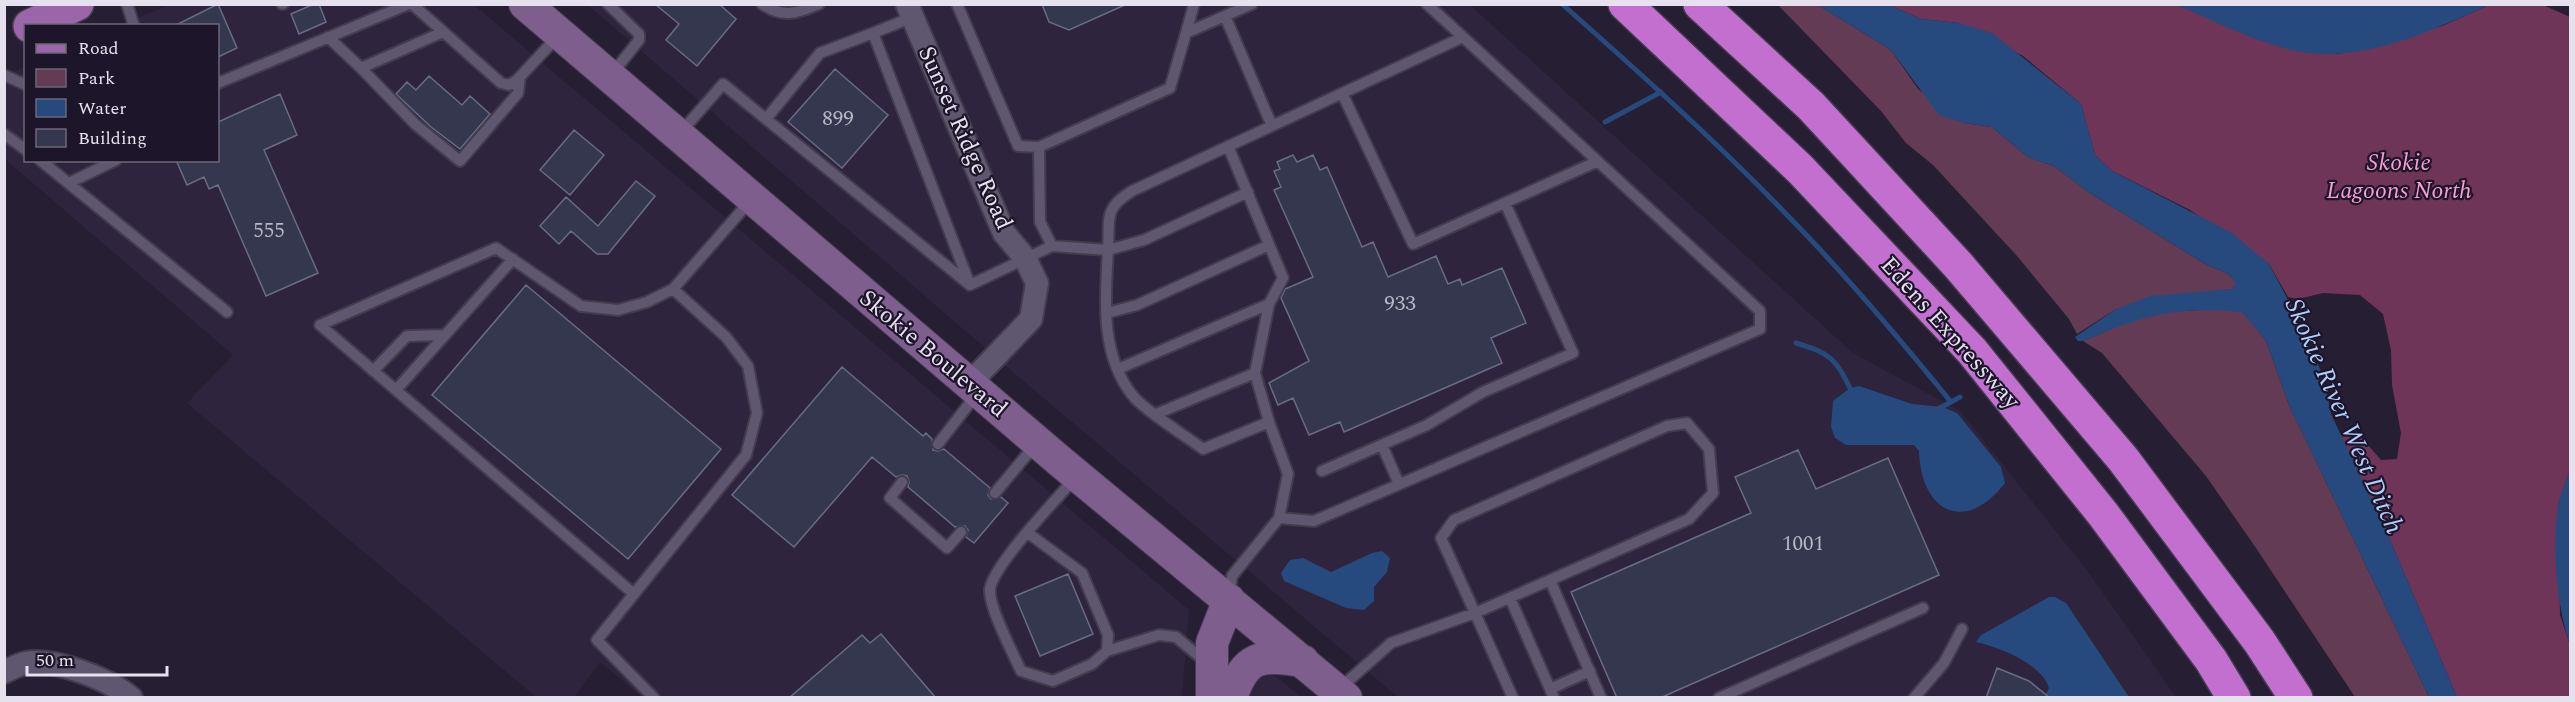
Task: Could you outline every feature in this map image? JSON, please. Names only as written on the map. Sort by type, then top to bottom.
[{"type":"highway","name":"Edens Expressway","points":[[1625,4],[1800,169],[1972,351],[2103,514],[2211,660],[2234,698]]},
{"type":"highway","name":"Edens Expressway","points":[[1700,4],[1811,106],[1965,273],[2123,459],[2259,641],[2296,698]]},
{"type":"main road","points":[[34,24],[77,4]]},
{"type":"main road","name":"Skokie Boulevard","points":[[525,4],[1077,476],[1342,694]]},
{"type":"main road","points":[[4,37],[24,28]]},
{"type":"main road","points":[[1212,698],[1212,644],[1229,600]]},
{"type":"main road","points":[[1231,698],[1243,669],[1261,657],[1302,661]]},
{"type":"street","name":"Sunset Ridge Road","points":[[910,11],[1004,233],[1025,258],[1037,283],[1031,319],[973,388]]},
{"type":"street","points":[[4,672],[28,662],[73,667],[122,690],[131,698]]},
{"type":"lane","points":[[127,4],[133,24]]},
{"type":"lane","points":[[219,83],[410,4],[501,83],[509,85],[520,77],[560,34]]},
{"type":"lane","points":[[608,4],[639,34],[639,40],[610,77]]},
{"type":"lane","points":[[762,4],[780,14],[793,15],[819,4]]},
{"type":"lane","points":[[957,4],[1018,146],[1039,147],[1170,88],[1194,4]]},
{"type":"lane","points":[[1186,33],[1252,4]]},
{"type":"lane","points":[[1279,518],[1314,521],[1760,329],[1760,311],[1427,4]]},
{"type":"lane","points":[[766,119],[820,53],[873,33],[910,11]]},
{"type":"lane","points":[[1225,16],[1272,126]]},
{"type":"lane","points":[[361,68],[443,32]]},
{"type":"lane","points":[[873,33],[970,285]]},
{"type":"lane","points":[[328,37],[415,124],[460,161],[518,93],[520,77]]},
{"type":"lane","points":[[1269,422],[1203,449],[1133,397],[1110,353],[1107,313],[1108,250],[1111,210],[1115,202],[1132,191],[1463,37]]},
{"type":"lane","points":[[4,75],[24,84]]},
{"type":"lane","points":[[678,135],[723,84],[970,285]]},
{"type":"lane","points":[[1342,93],[1413,244],[1596,162]]},
{"type":"lane","points":[[4,134],[24,149]]},
{"type":"lane","points":[[1228,146],[1283,278],[1269,304],[1255,373],[1269,422],[1288,474],[1279,518],[1232,576],[1229,600]]},
{"type":"lane","points":[[1039,147],[1040,222],[1052,246]]},
{"type":"lane","points":[[43,162],[226,312]]},
{"type":"lane","points":[[69,183],[112,162]]},
{"type":"lane","points":[[970,285],[1052,246],[1108,250],[1144,240],[1248,192]]},
{"type":"lane","points":[[634,594],[320,325],[496,248],[581,306],[618,310],[647,302],[673,288],[752,199]]},
{"type":"lane","points":[[1322,471],[1427,425],[1483,392],[1573,353],[1505,203]]},
{"type":"lane","points":[[1107,313],[1137,305],[1269,244]]},
{"type":"lane","points":[[396,390],[513,259]]},
{"type":"lane","points":[[654,698],[597,640],[746,455],[758,413],[747,366],[726,338],[673,288]]},
{"type":"lane","points":[[1118,369],[1269,304]]},
{"type":"lane","points":[[373,371],[407,336],[445,335]]},
{"type":"lane","points":[[1156,414],[1255,373]]},
{"type":"lane","points":[[938,444],[973,388]]},
{"type":"lane","points":[[1342,694],[1391,643],[1475,613],[1689,519],[1713,493],[1709,449],[1687,423],[1667,426],[1454,520],[1441,538],[1475,613],[1513,698]]},
{"type":"lane","points":[[995,493],[1037,442]]},
{"type":"lane","points":[[1382,445],[1400,484]]},
{"type":"lane","points":[[1077,476],[995,576],[990,590],[997,616],[1021,671],[1053,681],[1092,664],[1107,651],[1159,635],[1176,637],[1211,666]]},
{"type":"lane","points":[[902,482],[890,498],[947,548],[961,532]]},
{"type":"lane","points":[[1028,533],[1082,573],[1108,636],[1107,651]]},
{"type":"lane","points":[[1550,580],[1601,698]]},
{"type":"lane","points":[[1510,598],[1552,693],[1590,671]]},
{"type":"lane","points":[[1719,698],[1923,608]]},
{"type":"lane","points":[[1914,698],[1944,663],[1962,629]]},
{"type":"shaded area","points":[[169,5],[474,5],[1189,610],[1182,697],[642,697],[600,662],[574,697],[536,697],[187,403],[233,355],[5,159],[5,76],[24,67],[24,162],[219,162],[219,24],[123,24]]},
{"type":"shaded area","points":[[588,5],[1470,5],[1853,353],[1960,411],[2086,569],[2176,697],[1398,697],[1020,378]]},
{"type":"shaded area","points":[[1258,662],[1301,697],[1240,698]]},
{"type":"green space","points":[[1778,5],[1818,5],[1891,50],[1918,89],[1964,123],[1992,127],[2028,157],[2054,166],[2090,193],[2207,265],[2227,273],[2237,283],[2232,289],[2116,309],[2077,334],[2069,319],[2017,256],[1933,165],[1906,143],[1881,111]]},
{"type":"green space","name":"Skokie Lagoons North","points":[[1889,5],[2177,5],[2289,49],[2338,54],[2442,26],[2489,5],[2543,5],[2570,17],[2570,470],[2558,504],[2560,615],[2570,645],[2570,697],[2457,697],[2387,533],[2340,434],[2355,430],[2381,460],[2397,459],[2401,433],[2392,385],[2391,350],[2383,314],[2360,295],[2323,293],[2298,299],[2288,297],[2269,264],[2190,210],[2112,171],[2095,155],[2081,104],[2023,56],[1959,23],[1921,19]]},
{"type":"green space","points":[[2218,309],[2242,311],[2266,341],[2289,405],[2429,697],[2355,697],[2206,476],[2102,353],[2083,341],[2129,321],[2164,312]]},
{"type":"water","points":[[1818,5],[1889,5],[1921,19],[1959,23],[1992,33],[2081,104],[2095,155],[2112,171],[2232,233],[2269,264],[2298,319],[2324,378],[2331,414],[2387,533],[2457,697],[2429,697],[2289,405],[2266,341],[2242,312],[2199,310],[2160,314],[2123,325],[2083,341],[2078,341],[2075,337],[2116,309],[2150,296],[2232,289],[2236,283],[2227,273],[2207,265],[2090,193],[2054,166],[2028,157],[1992,127],[1964,123],[1939,115],[1891,50]]},
{"type":"water","points":[[2177,5],[2489,5],[2417,36],[2366,50],[2340,54],[2314,53],[2273,45]]},
{"type":"water","points":[[1859,386],[1912,404],[1942,407],[1957,413],[2001,467],[2005,483],[1990,499],[1975,509],[1961,512],[1948,509],[1937,502],[1928,489],[1922,472],[1919,451],[1914,445],[1846,445],[1835,438],[1831,427],[1833,401],[1850,388]]},
{"type":"water","points":[[2570,470],[2570,645],[2558,594],[2555,541],[2559,502]]},
{"type":"water","points":[[1382,551],[1390,558],[1387,572],[1374,587],[1374,601],[1364,610],[1346,608],[1284,581],[1281,573],[1290,560],[1303,558],[1331,572],[1372,553]]},
{"type":"water","points":[[2049,597],[2055,597],[2066,603],[2129,697],[2050,697],[2046,694],[2049,688],[2045,679],[2029,664],[2007,652],[1976,642],[1981,635]]},
{"type":"building","points":[[218,4],[237,48],[219,57],[219,24],[178,24]]},
{"type":"building","points":[[319,4],[326,22],[299,34],[291,14]]},
{"type":"building","points":[[655,4],[719,4],[736,19],[697,66],[666,40],[679,24]]},
{"type":"building","points":[[1042,4],[1127,4],[1069,30],[1049,22]]},
{"type":"building","points":[[835,69],[888,115],[842,168],[788,122]]},
{"type":"building","points":[[429,76],[462,105],[470,96],[490,114],[460,149],[431,127],[396,94],[407,82],[416,90]]},
{"type":"building","points":[[280,94],[297,135],[264,150],[318,273],[266,296],[218,185],[209,189],[204,177],[187,185],[177,162],[219,162],[219,122]]},
{"type":"building","points":[[574,130],[604,155],[570,195],[540,170]]},
{"type":"building","points":[[1293,155],[1297,162],[1313,155],[1320,170],[1327,167],[1362,247],[1373,242],[1388,277],[1436,256],[1448,284],[1460,279],[1462,285],[1502,268],[1526,323],[1491,338],[1502,363],[1344,432],[1340,422],[1309,435],[1293,398],[1278,405],[1269,383],[1309,361],[1281,298],[1285,289],[1313,277],[1274,190],[1281,187],[1274,171],[1280,169],[1277,162]]},
{"type":"building","points":[[636,181],[655,196],[608,254],[597,254],[571,231],[559,244],[540,226],[566,197],[598,226]]},
{"type":"building","points":[[526,285],[721,449],[628,559],[432,395]]},
{"type":"building","points":[[842,367],[923,436],[926,433],[932,439],[933,450],[944,449],[990,488],[988,495],[991,499],[1001,497],[1008,503],[974,543],[966,537],[968,530],[965,526],[955,527],[908,487],[907,476],[896,477],[872,457],[794,547],[732,495]]},
{"type":"building","points":[[1798,450],[1816,489],[1888,458],[1939,575],[1660,698],[1617,698],[1571,592],[1751,513],[1735,477]]},
{"type":"building","points":[[1068,574],[1093,634],[1040,656],[1015,596]]},
{"type":"building","points":[[881,634],[936,698],[789,698],[862,635],[870,643]]},
{"type":"building","points":[[1997,668],[2029,681],[2050,698],[1986,698]]},
{"type":"waterway","points":[[1562,4],[1649,82],[1762,189],[1872,307],[1951,402],[1960,397]]},
{"type":"waterway","points":[[1605,122],[1661,92]]},
{"type":"waterway","points":[[1796,343],[1825,354],[1831,359],[1852,392]]},
{"type":"waterway","points":[[1936,410],[1951,402]]},
{"type":"water label","name":"Skokie River West Ditch","points":[[2344,416]]}]
